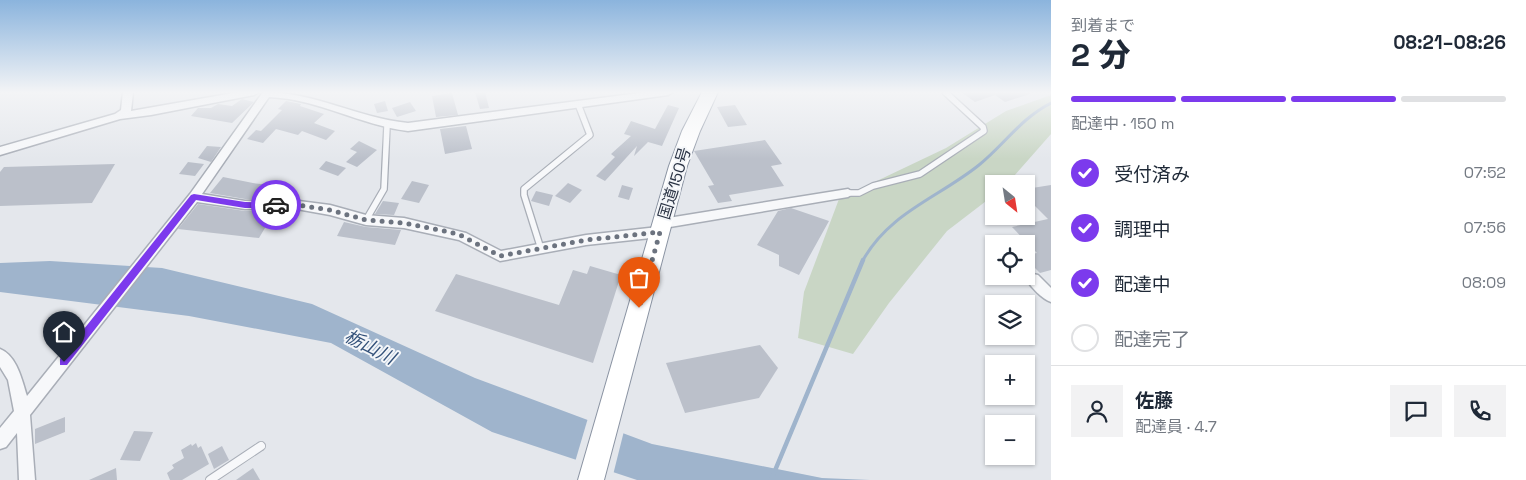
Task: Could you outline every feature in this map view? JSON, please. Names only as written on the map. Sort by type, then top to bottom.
[{"type":"highway","name":"国道150号","points":[[591,480],[661,228],[690,131],[699,114]]},
{"type":"street","points":[[0,151],[119,116],[132,114]]},
{"type":"street","points":[[0,440],[22,415],[194,197],[253,114]]},
{"type":"street","points":[[351,114],[387,126],[408,127],[501,114]]},
{"type":"street","points":[[194,197],[245,205],[300,206],[330,210],[366,220],[404,223],[462,236],[500,256],[661,228],[810,198],[848,193]]},
{"type":"street","points":[[1035,281],[1051,296]]},
{"type":"street","points":[[0,356],[12,371],[22,415],[27,480]]},
{"type":"lane","points":[[541,249],[524,195],[524,189],[590,135],[582,114]]},
{"type":"lane","points":[[848,193],[858,193],[873,186],[920,174],[984,131],[983,127],[969,114]]},
{"type":"lane","points":[[366,220],[384,189],[387,126]]},
{"type":"lane","points":[[210,480],[261,446]]},
{"type":"green space","points":[[1000,114],[1051,114],[1051,134],[1015,175],[985,175],[985,202],[947,231],[889,303],[853,354],[798,338],[804,292],[839,199],[946,148]]},
{"type":"water","name":"栃山川","points":[[50,261],[162,268],[312,304],[475,378],[652,444],[822,478],[870,480],[637,480],[492,432],[331,343],[189,316],[0,292],[0,263]]},
{"type":"pier","points":[[588,418],[624,431],[613,475],[575,462]]},
{"type":"building","points":[[192,114],[241,114],[232,123],[191,116]]},
{"type":"building","points":[[278,114],[324,114],[314,123],[335,131],[326,140],[302,131],[298,135],[276,129],[263,143],[247,139],[256,130],[261,131]]},
{"type":"building","points":[[436,114],[458,115],[436,117]]},
{"type":"building","points":[[663,114],[676,114],[662,146],[648,142],[634,156],[637,146],[605,181],[596,176],[615,157],[611,154],[631,136],[624,134],[631,121],[655,129]]},
{"type":"building","points":[[721,114],[741,114],[747,125],[728,127]]},
{"type":"building","points":[[466,126],[472,149],[445,154],[440,129]]},
{"type":"building","points":[[765,140],[782,164],[771,166],[784,186],[729,195],[732,201],[718,203],[708,186],[714,185],[694,151]]},
{"type":"building","points":[[359,141],[377,150],[357,167],[346,162],[357,152],[350,149]]},
{"type":"building","points":[[207,146],[221,147],[211,162],[198,158]]},
{"type":"building","points":[[326,161],[346,168],[338,176],[319,169]]},
{"type":"building","points":[[188,162],[204,164],[195,176],[179,174]]},
{"type":"building","points":[[115,164],[92,203],[0,206],[0,172],[4,167]]},
{"type":"building","points":[[223,177],[277,186],[268,199],[245,199],[210,193]]},
{"type":"building","points":[[412,181],[429,185],[419,203],[401,199]]},
{"type":"building","points":[[568,183],[582,190],[570,203],[555,196]]},
{"type":"building","points":[[622,185],[633,188],[629,200],[618,197]]},
{"type":"building","points":[[1051,185],[1051,270],[1040,273],[1035,268],[1035,253],[1037,253],[1035,251],[1035,235],[1020,235],[1012,227],[1035,225],[1035,222],[1048,219],[1035,206],[1035,188]]},
{"type":"building","points":[[536,191],[553,195],[549,206],[531,201]]},
{"type":"building","points":[[383,201],[399,203],[394,215],[375,214]]},
{"type":"building","points":[[198,204],[245,211],[275,211],[259,238],[178,229]]},
{"type":"building","points":[[791,208],[829,221],[799,275],[779,266],[779,255],[757,245],[778,211]]},
{"type":"building","points":[[344,222],[366,227],[401,230],[395,245],[337,236]]},
{"type":"building","points":[[590,266],[621,275],[593,363],[435,311],[456,274],[559,305],[573,270],[587,274]]},
{"type":"building","points":[[760,345],[778,368],[759,398],[685,413],[666,363]]},
{"type":"building","points":[[65,417],[65,432],[35,444],[35,429]]},
{"type":"building","points":[[134,431],[153,432],[140,461],[120,460]]},
{"type":"building","points":[[196,443],[198,448],[201,446],[209,464],[182,480],[170,480],[167,473],[174,468],[172,465],[184,458],[181,450]]},
{"type":"building","points":[[222,446],[229,460],[214,469],[208,454]]},
{"type":"building","points":[[116,468],[117,480],[89,480]]},
{"type":"building","points":[[253,468],[260,480],[236,480]]},
{"type":"waterway","points":[[862,261],[885,231],[900,218],[979,165],[1033,114]]},
{"type":"waterway","points":[[771,480],[862,261]]},
{"type":"way so far","points":[[276,205],[291,204],[330,210],[366,220],[404,223],[450,232],[462,236],[500,256],[586,240],[660,232],[639,308]]},
{"type":"route","points":[[64,362],[194,197],[245,205],[276,205]]}]
